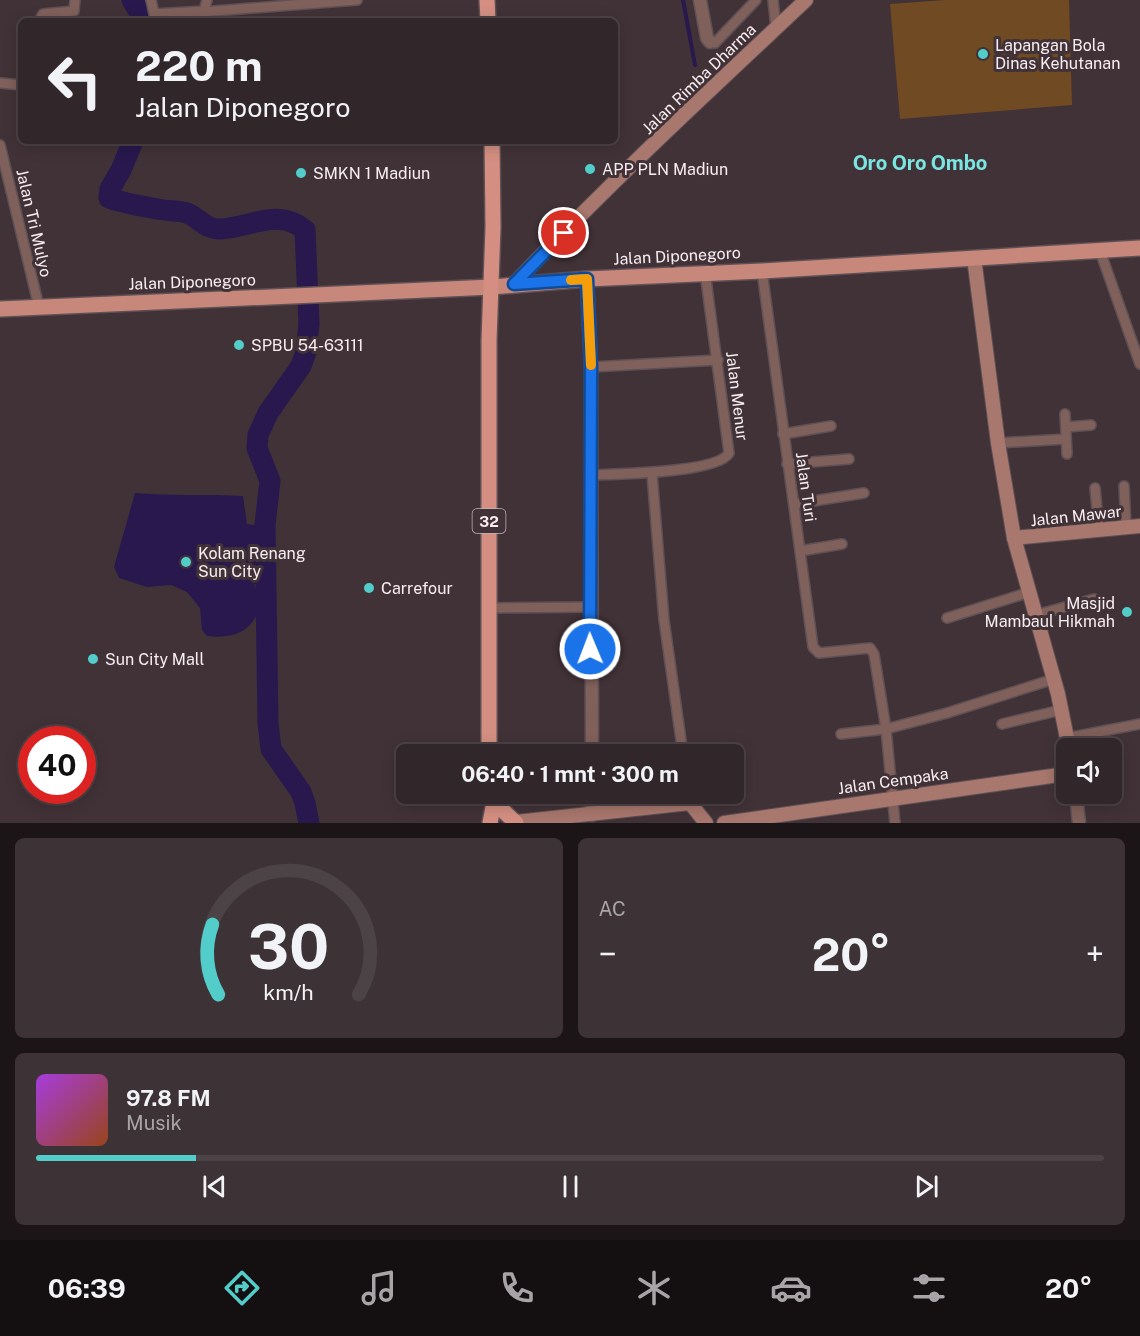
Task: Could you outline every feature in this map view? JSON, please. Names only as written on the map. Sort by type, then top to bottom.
[{"type":"highway","points":[[487,0],[488,18]]},
{"type":"highway","name":"32","points":[[489,744],[489,341],[492,287],[492,144]]},
{"type":"highway","points":[[490,823],[492,804]]},
{"type":"highway","points":[[499,804],[516,823]]},
{"type":"main road","name":"Jalan Rimba Dharma","points":[[514,284],[734,66],[806,0]]},
{"type":"main road","name":"Jalan Diponegoro","points":[[0,309],[492,287],[587,279],[762,271],[1140,248]]},
{"type":"main road","points":[[974,258],[998,443],[1014,538],[1054,679],[1067,738]]},
{"type":"main road","name":"Jalan Mawar","points":[[1014,538],[1133,527]]},
{"type":"main road","name":"Jalan Cempaka","points":[[724,823],[1056,775]]},
{"type":"main road","points":[[516,823],[592,815],[662,804]]},
{"type":"main road","points":[[693,804],[706,823]]},
{"type":"street","points":[[41,18],[43,14],[74,11],[75,0]]},
{"type":"street","points":[[150,0],[155,17],[357,0]]},
{"type":"street","points":[[202,12],[206,10],[207,0]]},
{"type":"street","points":[[700,0],[707,38],[710,42],[716,43],[756,0]]},
{"type":"street","points":[[772,0],[776,28]]},
{"type":"street","points":[[0,83],[18,85]]},
{"type":"street","name":"Jalan Tri Mulyo","points":[[0,146],[39,307]]},
{"type":"street","points":[[1100,251],[1140,364]]},
{"type":"street","name":"Jalan Turi","points":[[762,271],[811,639],[815,651],[819,653],[870,648],[874,654],[886,729]]},
{"type":"street","name":"Jalan Menur","points":[[591,475],[652,474],[723,459],[729,453],[705,272]]},
{"type":"street","points":[[587,279],[591,367],[592,744]]},
{"type":"street","points":[[591,367],[717,360]]},
{"type":"street","points":[[1065,414],[1067,454]]},
{"type":"street","points":[[1066,427],[1091,425]]},
{"type":"street","points":[[783,434],[831,426]]},
{"type":"street","points":[[998,443],[1066,439]]},
{"type":"street","points":[[787,464],[849,459]]},
{"type":"street","points":[[652,474],[664,620],[682,744]]},
{"type":"street","points":[[1124,486],[1133,527]]},
{"type":"street","points":[[1095,488],[1099,529]]},
{"type":"street","points":[[794,504],[864,494]]},
{"type":"street","points":[[800,551],[842,544]]},
{"type":"street","points":[[946,618],[1030,592]]},
{"type":"street","points":[[1036,615],[1094,599]]},
{"type":"street","points":[[489,608],[590,607]]},
{"type":"street","points":[[841,734],[886,729],[947,713],[1054,679]]},
{"type":"street","points":[[1002,724],[1061,710]]},
{"type":"street","points":[[1087,738],[1140,724]]},
{"type":"street","points":[[886,729],[895,823]]},
{"type":"street","points":[[592,804],[592,815]]},
{"type":"street","points":[[1077,804],[1079,823]]},
{"type":"street","points":[[508,823],[516,823]]},
{"type":"shaded area","name":"Lapangan Bola Dinas Kehutanan","points":[[945,0],[1069,0],[1072,105],[900,119],[890,4]]},
{"type":"shaded area","name":"Kolam Renang Sun City","points":[[135,493],[243,496],[247,524],[255,525],[257,567],[263,569],[262,583],[254,584],[261,604],[258,614],[242,632],[226,636],[207,636],[202,630],[200,608],[187,592],[171,585],[147,587],[119,578],[114,567]]},
{"type":"waterway","points":[[132,0],[143,18]]},
{"type":"waterway","points":[[683,0],[695,65]]},
{"type":"waterway","points":[[132,144],[110,189],[109,198],[187,213],[215,229],[274,219],[295,223],[305,230],[309,324],[306,352],[301,366],[268,413],[258,435],[257,448],[270,481],[265,524],[268,723],[271,749],[301,792],[309,823]]},
{"type":"slow traffic","points":[[571,280],[587,279],[591,365]]},
{"type":"place","name":"Lapangan Bola Dinas Kehutanan","points":[[983,54]]},
{"type":"place","name":"APP PLN Madiun","points":[[590,169]]},
{"type":"place","name":"SMKN 1 Madiun","points":[[301,173]]},
{"type":"place","name":"SPBU 54-63111","points":[[239,345]]},
{"type":"place","name":"Kolam Renang Sun City","points":[[186,562]]},
{"type":"place","name":"Carrefour","points":[[369,588]]},
{"type":"place","name":"Masjid Mambaul Hikmah","points":[[1127,612]]},
{"type":"place","name":"Sun City Mall","points":[[93,659]]},
{"type":"district","name":"Oro Oro Ombo","points":[[920,163]]},
{"type":"route","points":[[564,233],[514,284],[587,279],[591,367],[590,649]]}]
